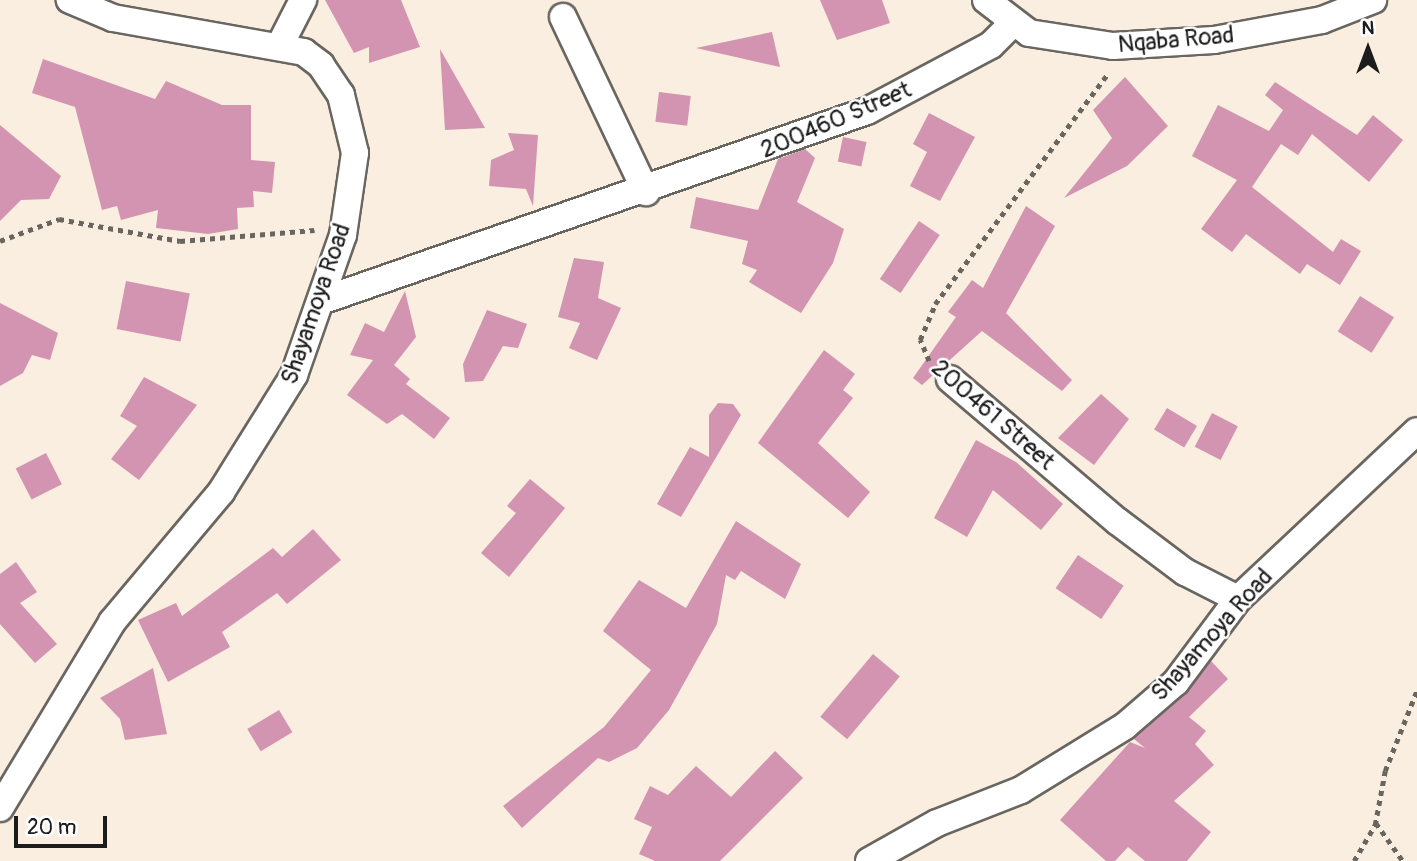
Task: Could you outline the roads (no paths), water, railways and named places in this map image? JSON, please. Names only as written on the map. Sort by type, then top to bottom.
[{"type":"street","name":"Shayamoya Road","points":[[0,808],[112,622],[221,492],[270,418],[321,301],[343,235],[355,153],[346,108],[321,65],[280,45],[113,18],[70,0]]},
{"type":"street","points":[[280,45],[303,0]]},
{"type":"street","name":"Nqaba Road","points":[[986,0],[1012,24],[1072,44],[1135,46],[1228,38],[1322,20],[1373,0]]},
{"type":"street","points":[[563,17],[646,192]]},
{"type":"street","name":"200460 Street","points":[[321,301],[646,192],[867,111],[991,45],[1012,24]]},
{"type":"street","name":"200461 Street","points":[[950,379],[1117,521],[1185,572],[1238,599]]},
{"type":"street","name":"Shayamoya Road","points":[[869,861],[937,823],[1021,790],[1125,726],[1176,682],[1238,599],[1417,431]]}]
